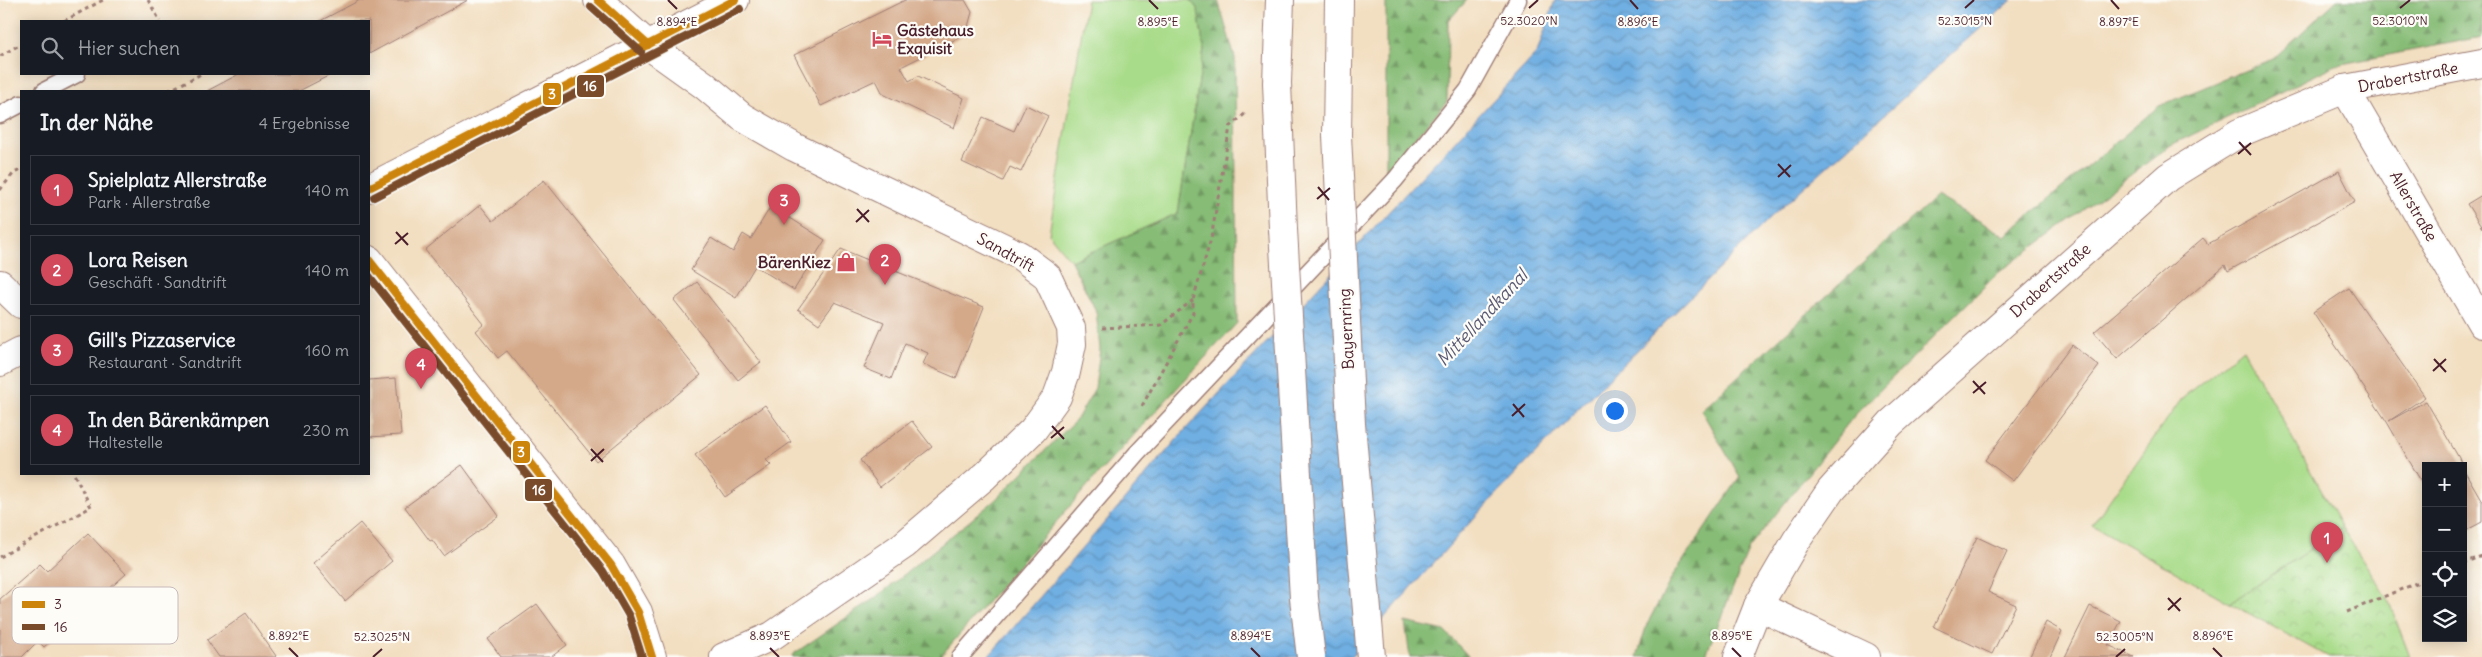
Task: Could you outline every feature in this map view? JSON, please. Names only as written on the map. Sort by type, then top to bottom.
[{"type":"street","name":"Sandtrift","points":[[598,0],[648,45],[704,85],[742,117],[794,147],[1019,255],[1047,276],[1071,328],[1072,344],[1066,372],[1057,397],[1033,430],[985,476],[904,545],[772,636],[724,657]]},
{"type":"street","points":[[370,187],[735,0]]},
{"type":"street","name":"Bayernring","points":[[1339,0],[1337,135],[1351,424],[1371,657]]},
{"type":"street","points":[[1276,6],[1283,229],[1304,598],[1311,657]]},
{"type":"street","name":"Drabertstraße","points":[[1738,657],[1758,606],[1796,541],[1831,490],[1891,423],[2080,253],[2176,172],[2239,133],[2345,88],[2482,63]]},
{"type":"street","name":"Allerstraße","points":[[2345,88],[2482,324]]},
{"type":"street","points":[[370,261],[611,565],[638,612],[652,657]]},
{"type":"street","points":[[0,284],[20,303]]},
{"type":"street","points":[[0,362],[20,352]]},
{"type":"street","points":[[1758,606],[1866,657]]},
{"type":"lane","points":[[960,657],[1137,453],[1394,180],[1468,90],[1518,0]]},
{"type":"lane","points":[[46,90],[75,75]]},
{"type":"lane","points":[[0,115],[20,105]]},
{"type":"path","points":[[66,20],[103,0]]},
{"type":"path","points":[[148,0],[159,20]]},
{"type":"path","points":[[0,56],[20,45]]},
{"type":"path","points":[[189,75],[191,79]]},
{"type":"path","points":[[170,90],[199,75]]},
{"type":"path","points":[[1138,413],[1193,313],[1193,300],[1210,238],[1230,128],[1277,83]]},
{"type":"path","points":[[0,190],[14,173],[20,170]]},
{"type":"path","points":[[1071,328],[1161,325],[1193,300]]},
{"type":"path","points":[[0,557],[91,507],[75,475]]},
{"type":"path","points":[[2467,562],[2482,556]]},
{"type":"path","points":[[2347,612],[2422,581]]},
{"type":"green space","points":[[1087,0],[1191,0],[1198,10],[1204,50],[1178,213],[1071,261],[1049,234]]},
{"type":"green space","points":[[1191,0],[1218,0],[1235,58],[1237,323],[1089,484],[940,657],[793,657],[792,655],[878,596],[994,501],[1077,419],[1095,388],[1100,349],[1096,311],[1071,261],[1178,213],[1204,50],[1198,10]]},
{"type":"green space","points":[[1386,0],[1467,0],[1448,21],[1447,102],[1386,170]]},
{"type":"green space","points":[[2337,0],[2482,0],[2482,37],[2336,65],[2171,145],[1998,273],[1854,416],[1749,548],[1705,657],[1637,657],[1647,624],[1674,574],[1740,477],[1701,410],[1937,196],[2005,236],[2159,106],[2273,59]]},
{"type":"green space","points":[[2243,349],[2342,528],[2230,603],[2092,525],[2183,397]]},
{"type":"green space","points":[[2342,528],[2387,597],[2410,657],[2328,657],[2230,603]]},
{"type":"green space","points":[[1405,622],[1445,631],[1469,657],[1410,657]]},
{"type":"water","name":"Mittellandkanal","points":[[1555,0],[2012,0],[1772,216],[1581,406],[1475,517],[1385,617],[1352,657],[988,657],[1185,430],[1537,53]]},
{"type":"building","points":[[360,0],[468,0],[370,53],[370,20],[322,20]]},
{"type":"building","points":[[905,0],[965,0],[972,12],[966,34],[901,67],[909,81],[918,76],[964,98],[954,128],[883,94],[876,80],[821,106],[794,55]]},
{"type":"building","points":[[237,75],[330,75],[301,90],[209,90]]},
{"type":"building","points":[[1026,105],[1048,116],[1021,172],[1010,167],[1003,181],[962,162],[983,117],[1014,131]]},
{"type":"building","points":[[2339,171],[2355,202],[2228,271],[2225,265],[2117,359],[2094,332],[2203,238],[2208,244]]},
{"type":"building","points":[[544,180],[701,375],[596,461],[507,351],[498,358],[476,331],[484,324],[425,250],[480,205],[493,221]]},
{"type":"building","points":[[2482,195],[2482,228],[2467,204]]},
{"type":"building","points":[[771,206],[825,240],[794,290],[755,266],[736,298],[691,270],[711,238],[733,252],[743,234],[751,239]]},
{"type":"building","points":[[841,249],[984,307],[956,378],[923,364],[928,353],[905,343],[891,379],[864,368],[884,322],[835,302],[819,324],[798,309]]},
{"type":"building","points":[[697,282],[761,362],[738,380],[674,300]]},
{"type":"building","points":[[2349,288],[2425,397],[2389,421],[2426,401],[2460,462],[2422,462],[2422,483],[2387,422],[2313,312]]},
{"type":"building","points":[[2072,345],[2099,366],[2013,481],[1985,460]]},
{"type":"building","points":[[396,378],[401,435],[370,437],[370,380]]},
{"type":"building","points":[[765,405],[791,442],[766,460],[771,465],[725,497],[695,455]]},
{"type":"building","points":[[912,421],[932,447],[880,487],[860,460]]},
{"type":"building","points":[[462,465],[499,516],[444,556],[432,540],[430,541],[405,507]]},
{"type":"building","points":[[2467,475],[2482,501],[2482,522],[2467,530]]},
{"type":"building","points":[[360,523],[392,561],[345,601],[313,563]]},
{"type":"building","points":[[88,533],[126,574],[111,587],[14,587],[40,564],[47,571]]},
{"type":"building","points":[[1977,537],[2007,551],[1988,592],[2016,605],[1992,654],[1934,627]]},
{"type":"building","points":[[12,588],[12,644],[35,644],[22,657],[0,657],[0,599]]},
{"type":"building","points":[[537,604],[567,645],[551,657],[501,657],[488,639]]},
{"type":"building","points":[[2090,606],[2121,621],[2108,645],[2134,657],[2065,657]]},
{"type":"building","points":[[246,613],[275,657],[219,657],[207,640]]},
{"type":"building","points":[[2046,622],[2062,631],[2050,657],[2030,656]]},
{"type":"transit line","name":"3","points":[[598,0],[648,45]]},
{"type":"transit line","name":"3","points":[[370,187],[735,0]]},
{"type":"transit line","name":"16","points":[[591,7],[641,52]]},
{"type":"transit line","name":"16","points":[[374,197],[740,9]]},
{"type":"transit line","name":"3","points":[[370,261],[611,565],[638,612],[652,657]]},
{"type":"transit line","name":"16","points":[[370,277],[603,571],[629,616],[642,657]]},
{"type":"place","name":"Gästehaus Exquisit","points":[[882,39]]},
{"type":"place","name":"Gill's Pizzaservice","points":[[784,225]]},
{"type":"place","name":"BärenKiez","points":[[846,262]]},
{"type":"place","name":"Lora Reisen","points":[[885,285]]},
{"type":"place","name":"In den Bärenkämpen","points":[[421,389]]},
{"type":"place","name":"Spielplatz Allerstraße","points":[[2327,563]]}]
